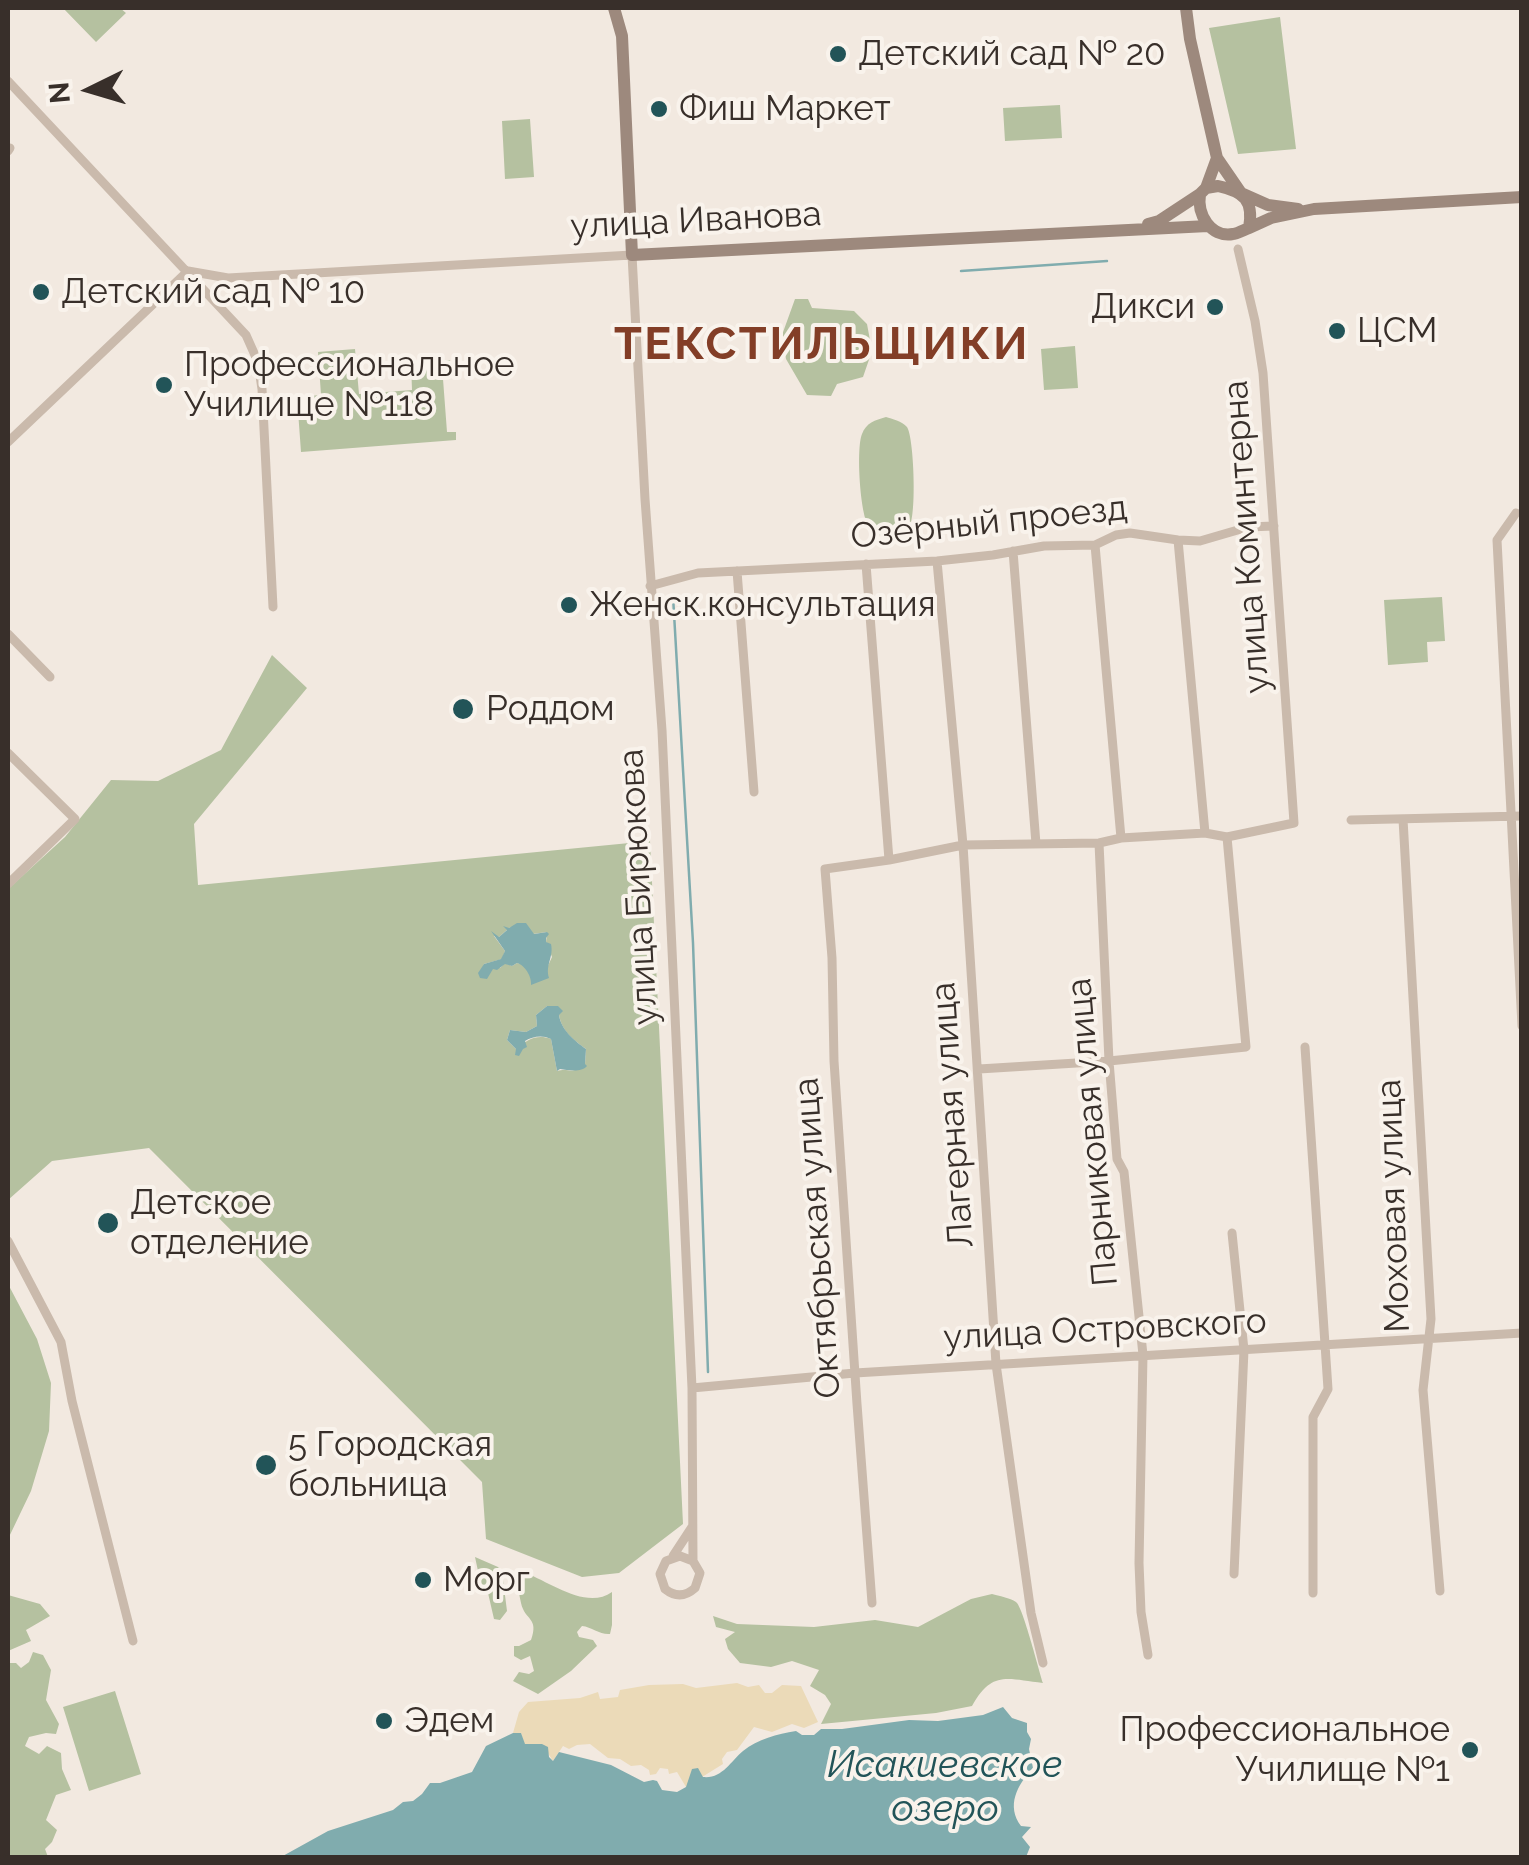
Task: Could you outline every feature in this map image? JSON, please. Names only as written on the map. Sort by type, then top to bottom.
[{"type":"street","name":"улица Бирюкова","points":[[614,8],[622,36],[650,586],[662,730],[692,1388],[693,1561],[700,1573],[692,1592],[677,1596],[665,1589],[660,1578],[662,1567],[672,1557]]},
{"type":"street","points":[[1186,8],[1217,158],[1248,201],[1251,214],[1238,249],[1212,229],[1200,210],[1203,191],[1217,158]]},
{"type":"street","points":[[8,81],[246,335],[258,362],[262,389],[273,608]]},
{"type":"street","points":[[1126,229],[1160,221],[1203,191],[1218,186],[1268,204],[1309,210]]},
{"type":"street","points":[[1212,229],[1234,234],[1271,218],[1309,210],[1522,197]]},
{"type":"street","name":"улица Иванова","points":[[188,271],[228,278],[1126,229],[1212,229]]},
{"type":"street","name":"улица Коминтерна","points":[[1227,837],[1294,822],[1263,373],[1238,249]]},
{"type":"street","points":[[8,442],[188,271]]},
{"type":"street","points":[[1516,514],[1497,540],[1522,1026]]},
{"type":"street","name":"Озёрный проезд","points":[[650,586],[698,574],[936,561],[1044,546],[1095,546],[1130,533],[1200,540],[1248,527],[1274,526]]},
{"type":"street","points":[[1178,540],[1205,833]]},
{"type":"street","points":[[1095,546],[1121,838]]},
{"type":"street","points":[[1013,551],[1036,844]]},
{"type":"street","name":"Лагерная улица","points":[[936,561],[963,845],[996,1364],[1030,1613],[1043,1663]]},
{"type":"street","points":[[866,564],[889,860],[963,845],[1099,843],[1205,833],[1227,837],[1246,1047],[978,1069]]},
{"type":"street","points":[[736,571],[754,792]]},
{"type":"street","points":[[8,634],[50,677]]},
{"type":"street","points":[[8,752],[75,819],[8,884]]},
{"type":"street","points":[[1351,820],[1522,816]]},
{"type":"street","name":"Моховая улица","points":[[1403,818],[1431,1319],[1423,1390],[1440,1591]]},
{"type":"street","name":"Парниковая улица","points":[[1099,843],[1117,1158],[1124,1172],[1143,1355],[1139,1564],[1148,1654]]},
{"type":"street","name":"Октябрьская улица","points":[[872,1603],[834,1061],[825,869],[889,860]]},
{"type":"street","points":[[1305,1047],[1328,1390],[1313,1417],[1312,1593]]},
{"type":"street","points":[[1232,1232],[1244,1350],[1234,1574]]},
{"type":"street","points":[[8,1241],[61,1342],[72,1402],[133,1642]]},
{"type":"street","name":"улица Островского","points":[[692,1388],[855,1373],[1522,1333]]},
{"type":"street","points":[[672,1557],[693,1525]]},
{"type":"street","points":[[672,1557],[693,1561]]},
{"type":"green space","points":[[63,8],[120,8],[126,13],[96,42]]},
{"type":"green space","points":[[1280,17],[1296,149],[1238,154],[1209,28]]},
{"type":"green space","points":[[1060,105],[1062,138],[1005,141],[1003,108]]},
{"type":"green space","points":[[530,119],[534,177],[505,179],[502,121]]},
{"type":"green space","points":[[795,299],[808,299],[812,308],[854,311],[867,324],[872,351],[863,377],[837,384],[831,396],[807,395],[786,359],[782,335]]},
{"type":"green space","points":[[1075,346],[1078,388],[1044,390],[1041,349]]},
{"type":"green space","points":[[355,349],[359,394],[412,390],[411,363],[450,360],[452,378],[443,379],[447,432],[456,432],[456,440],[301,452],[297,397],[321,395],[318,352]]},
{"type":"green space","points":[[886,417],[907,427],[914,477],[909,527],[889,537],[875,533],[866,520],[859,466],[864,430],[871,422]]},
{"type":"green space","points":[[1442,597],[1445,641],[1427,642],[1428,662],[1388,665],[1384,600]]},
{"type":"green space","points":[[272,655],[307,688],[194,824],[198,885],[650,841],[683,1524],[619,1573],[582,1577],[486,1539],[482,1482],[149,1148],[52,1161],[8,1200],[8,889],[65,837],[111,780],[158,781],[221,750]],"holes":[[[515,926],[527,927],[533,934],[547,932],[552,957],[546,970],[517,963],[483,968],[484,964],[502,959],[505,951],[494,936],[499,937]],[[547,1006],[559,1015],[569,1035],[586,1049],[585,1064],[576,1070],[557,1071],[551,1039],[533,1038],[516,1049],[507,1040],[510,1030],[526,1032],[537,1026],[536,1015]]]},
{"type":"green space","points":[[8,1284],[37,1339],[51,1383],[49,1431],[31,1491],[8,1539]]},
{"type":"green space","points":[[475,1557],[502,1572],[507,1611],[500,1620],[494,1619]]},
{"type":"green space","points":[[526,1573],[580,1597],[602,1597],[612,1592],[610,1634],[582,1626],[577,1632],[579,1637],[593,1640],[597,1646],[538,1694],[513,1681],[519,1672],[534,1671],[530,1656],[521,1660],[514,1656],[514,1646],[531,1640],[533,1633],[521,1603],[517,1578]]},
{"type":"green space","points":[[992,1594],[1019,1606],[1043,1683],[1002,1680],[986,1687],[972,1706],[821,1724],[831,1704],[810,1686],[819,1670],[792,1661],[771,1667],[740,1663],[725,1639],[735,1632],[716,1627],[713,1616],[737,1624],[814,1627],[875,1620],[918,1627],[971,1599]]},
{"type":"green space","points":[[8,1595],[40,1604],[50,1616],[26,1630],[31,1641],[8,1651]]},
{"type":"green space","points":[[33,1652],[43,1655],[51,1670],[46,1700],[59,1724],[56,1734],[29,1737],[25,1746],[39,1754],[47,1746],[61,1753],[62,1769],[71,1790],[56,1795],[46,1820],[57,1830],[45,1849],[48,1857],[8,1857],[8,1663],[21,1668]]},
{"type":"green space","points":[[115,1691],[141,1774],[89,1791],[63,1707]]},
{"type":"sand","points":[[737,1683],[759,1685],[765,1693],[782,1685],[801,1686],[818,1722],[804,1728],[792,1724],[772,1732],[754,1727],[737,1750],[727,1752],[723,1764],[686,1787],[677,1772],[669,1774],[668,1769],[660,1768],[650,1775],[641,1765],[631,1766],[608,1758],[590,1744],[569,1749],[563,1746],[553,1761],[542,1744],[524,1744],[521,1733],[513,1733],[519,1712],[528,1702],[580,1698],[598,1692],[600,1699],[618,1697],[620,1690],[649,1685],[683,1684],[696,1688]]},
{"type":"water","points":[[526,923],[534,934],[549,934],[549,978],[531,985],[527,972],[517,963],[505,964],[493,969],[487,979],[480,978],[478,973],[484,964],[501,959],[505,951],[491,931],[499,937],[507,930],[503,926],[509,928]]},
{"type":"water","points":[[547,1006],[558,1006],[563,1011],[559,1015],[563,1026],[586,1049],[584,1068],[557,1071],[551,1039],[545,1037],[525,1041],[527,1047],[519,1056],[515,1055],[516,1049],[507,1040],[510,1030],[526,1032],[537,1026],[536,1015]]},
{"type":"water","name":"Исакиевское озеро","points":[[1003,1707],[1012,1718],[1027,1723],[1031,1739],[1033,1768],[1022,1781],[1014,1803],[1021,1826],[1031,1827],[1022,1837],[1030,1847],[1026,1857],[281,1857],[328,1831],[413,1801],[430,1783],[472,1772],[486,1746],[513,1733],[521,1733],[525,1744],[548,1747],[553,1761],[559,1752],[611,1765],[644,1782],[657,1781],[662,1790],[677,1792],[686,1787],[692,1769],[698,1768],[703,1777],[715,1775],[749,1747],[775,1735],[796,1731],[814,1735],[821,1729],[909,1720],[938,1721],[983,1715]]},
{"type":"waterway","points":[[961,271],[1107,261]]},
{"type":"waterway","points":[[673,596],[693,943],[708,1372]]},
{"type":"place","name":"Детский сад № 20","points":[[838,54]]},
{"type":"place","name":"Фиш Маркет","points":[[659,109]]},
{"type":"place","name":"Детский сад № 10","points":[[41,292]]},
{"type":"place","name":"Дикси","points":[[1215,307]]},
{"type":"place","name":"ЦСМ","points":[[1337,331]]},
{"type":"place","name":"Профессиональное Училище №118","points":[[164,385]]},
{"type":"place","name":"Женск.консультация","points":[[569,605]]},
{"type":"place","name":"Роддом","points":[[463,709]]},
{"type":"place","name":"Детское отделение","points":[[108,1223]]},
{"type":"place","name":"5 Городская больница","points":[[266,1465]]},
{"type":"place","name":"Морг","points":[[423,1580]]},
{"type":"place","name":"Эдем","points":[[384,1721]]},
{"type":"place","name":"Профессиональное Училище №1","points":[[1470,1750]]},
{"type":"district","name":"ТЕКСТИЛЬЩИКИ","points":[[822,345]]}]
